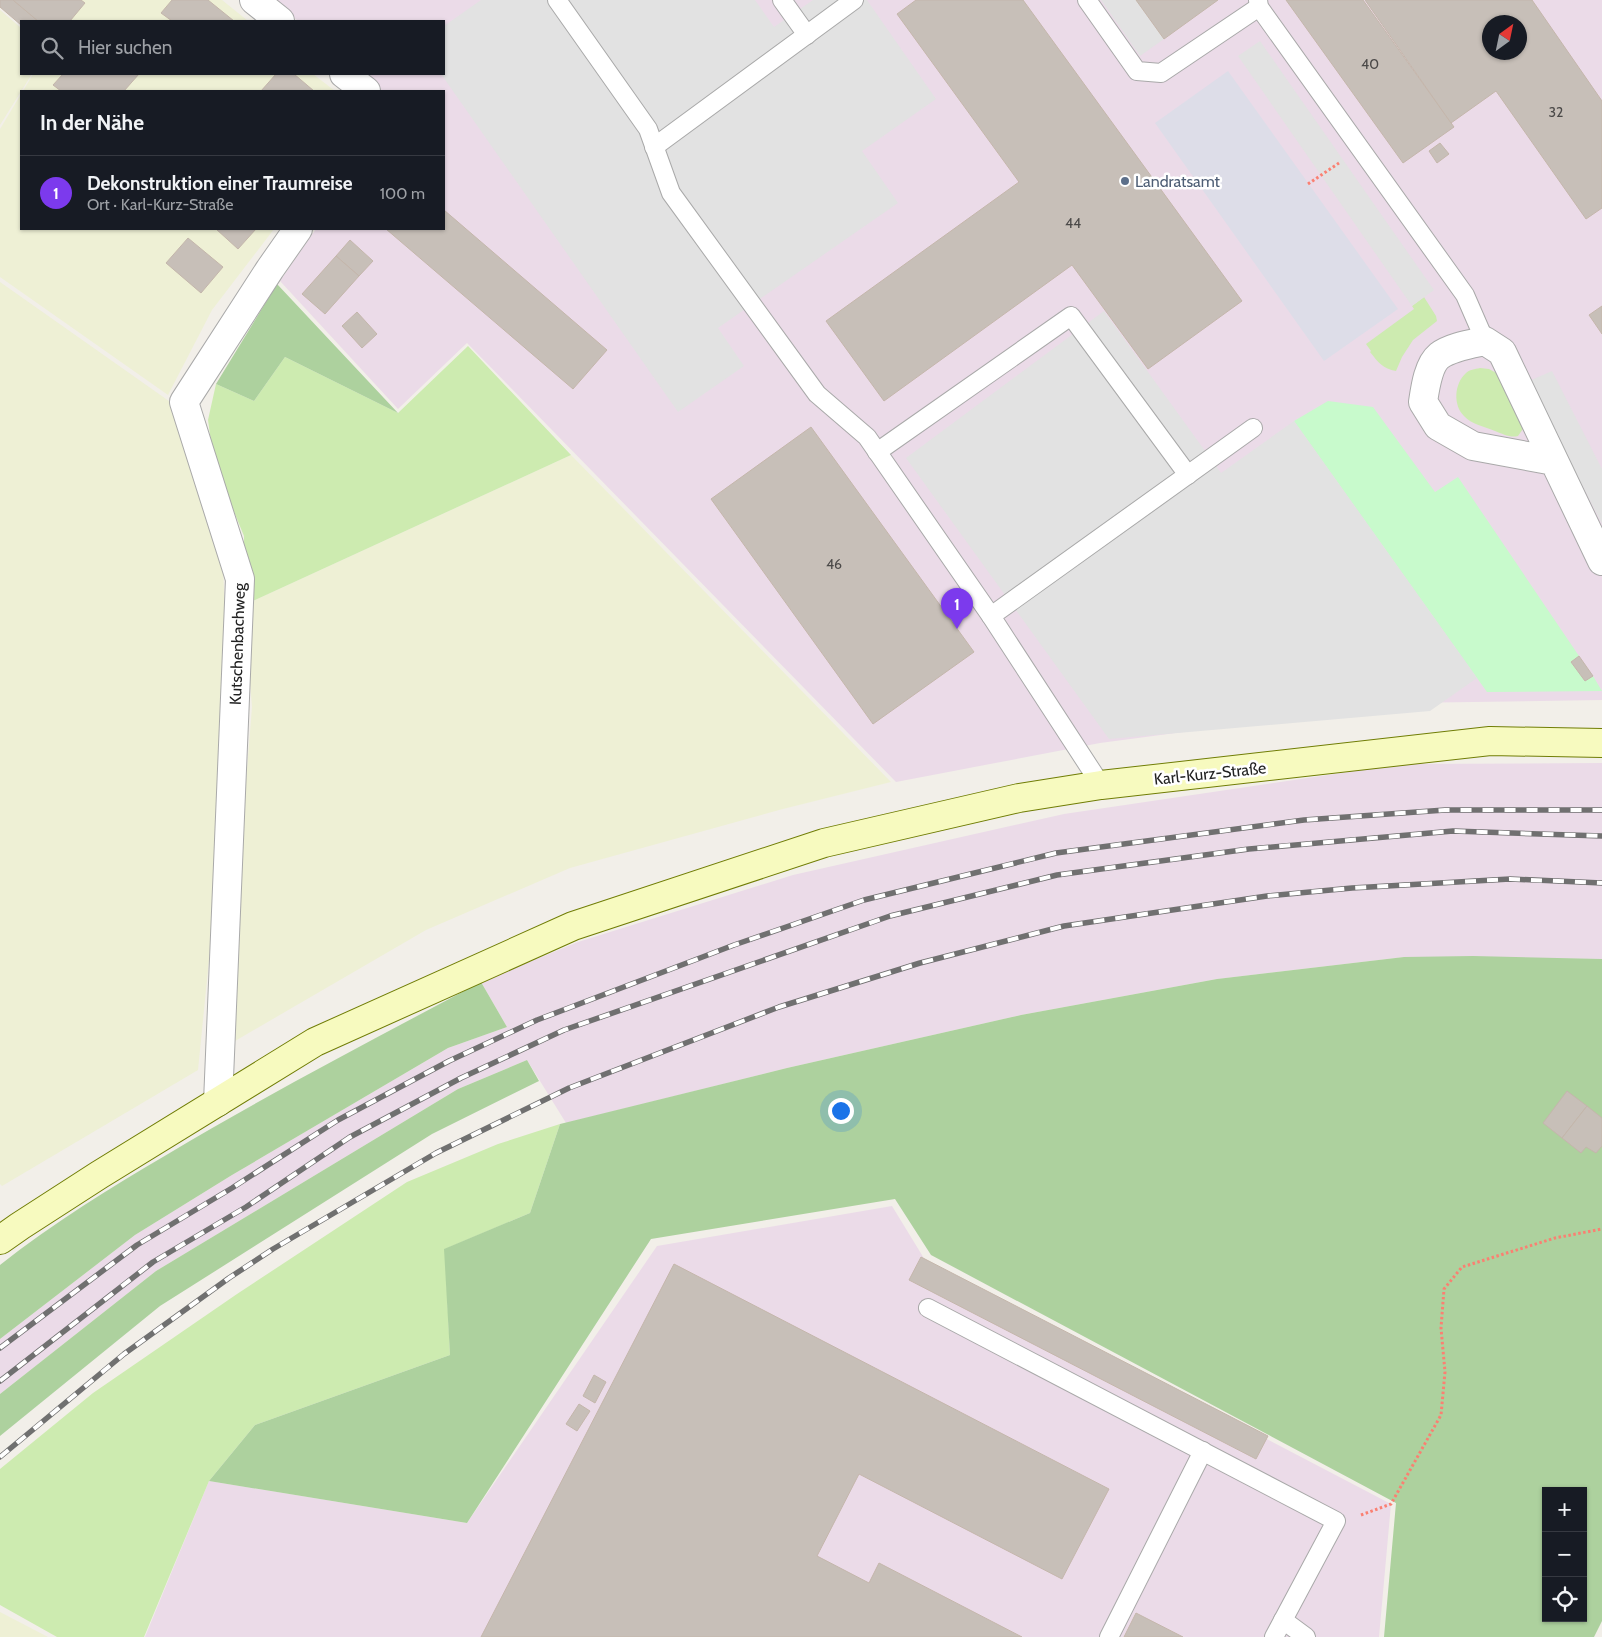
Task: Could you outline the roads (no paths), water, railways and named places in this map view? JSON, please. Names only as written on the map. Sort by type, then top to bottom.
[{"type":"main road","name":"Karl-Kurz-Straße","points":[[10,1233],[315,1042],[573,926],[824,843],[1019,798],[1101,785],[1490,741],[1602,742]]},
{"type":"street","points":[[254,0],[279,20]]},
{"type":"street","points":[[345,75],[365,90]]},
{"type":"street","name":"Kutschenbachweg","points":[[218,1102],[240,579],[184,402],[297,230]]},
{"type":"street","points":[[1554,461],[1473,446],[1438,426],[1423,402],[1427,377],[1438,357],[1456,348],[1485,341],[1502,352],[1602,561]]},
{"type":"lane","points":[[557,0],[648,129],[671,193],[818,394],[867,437],[991,616],[1101,785]]},
{"type":"lane","points":[[782,0],[807,35]]},
{"type":"lane","points":[[654,147],[854,0]]},
{"type":"lane","points":[[1087,0],[1137,71],[1161,73],[1258,3],[1465,295],[1485,341]]},
{"type":"lane","points":[[877,452],[1071,316],[1188,475]]},
{"type":"lane","points":[[991,616],[1253,428]]},
{"type":"lane","points":[[928,1308],[1336,1521],[1274,1637]]},
{"type":"lane","points":[[1110,1637],[1203,1451]]},
{"type":"lane","points":[[1284,1620],[1306,1637]]},
{"type":"railway","points":[[0,1348],[137,1245],[232,1188],[338,1120],[449,1061],[537,1020],[734,945],[864,900],[1056,853],[1304,820],[1445,810],[1602,810]]},
{"type":"railway","points":[[0,1381],[153,1262],[246,1207],[350,1137],[461,1078],[564,1030],[890,916],[1057,875],[1249,849],[1453,831],[1602,836]]},
{"type":"railway","points":[[0,1457],[124,1354],[229,1278],[273,1249],[436,1153],[569,1088],[779,1007],[920,963],[1064,926],[1267,896],[1352,888],[1510,879],[1602,883]]},
{"type":"place","name":"Landratsamt","points":[[1125,181]]},
{"type":"place","name":"Dekonstruktion einer Traumreise","points":[[957,629]]}]
